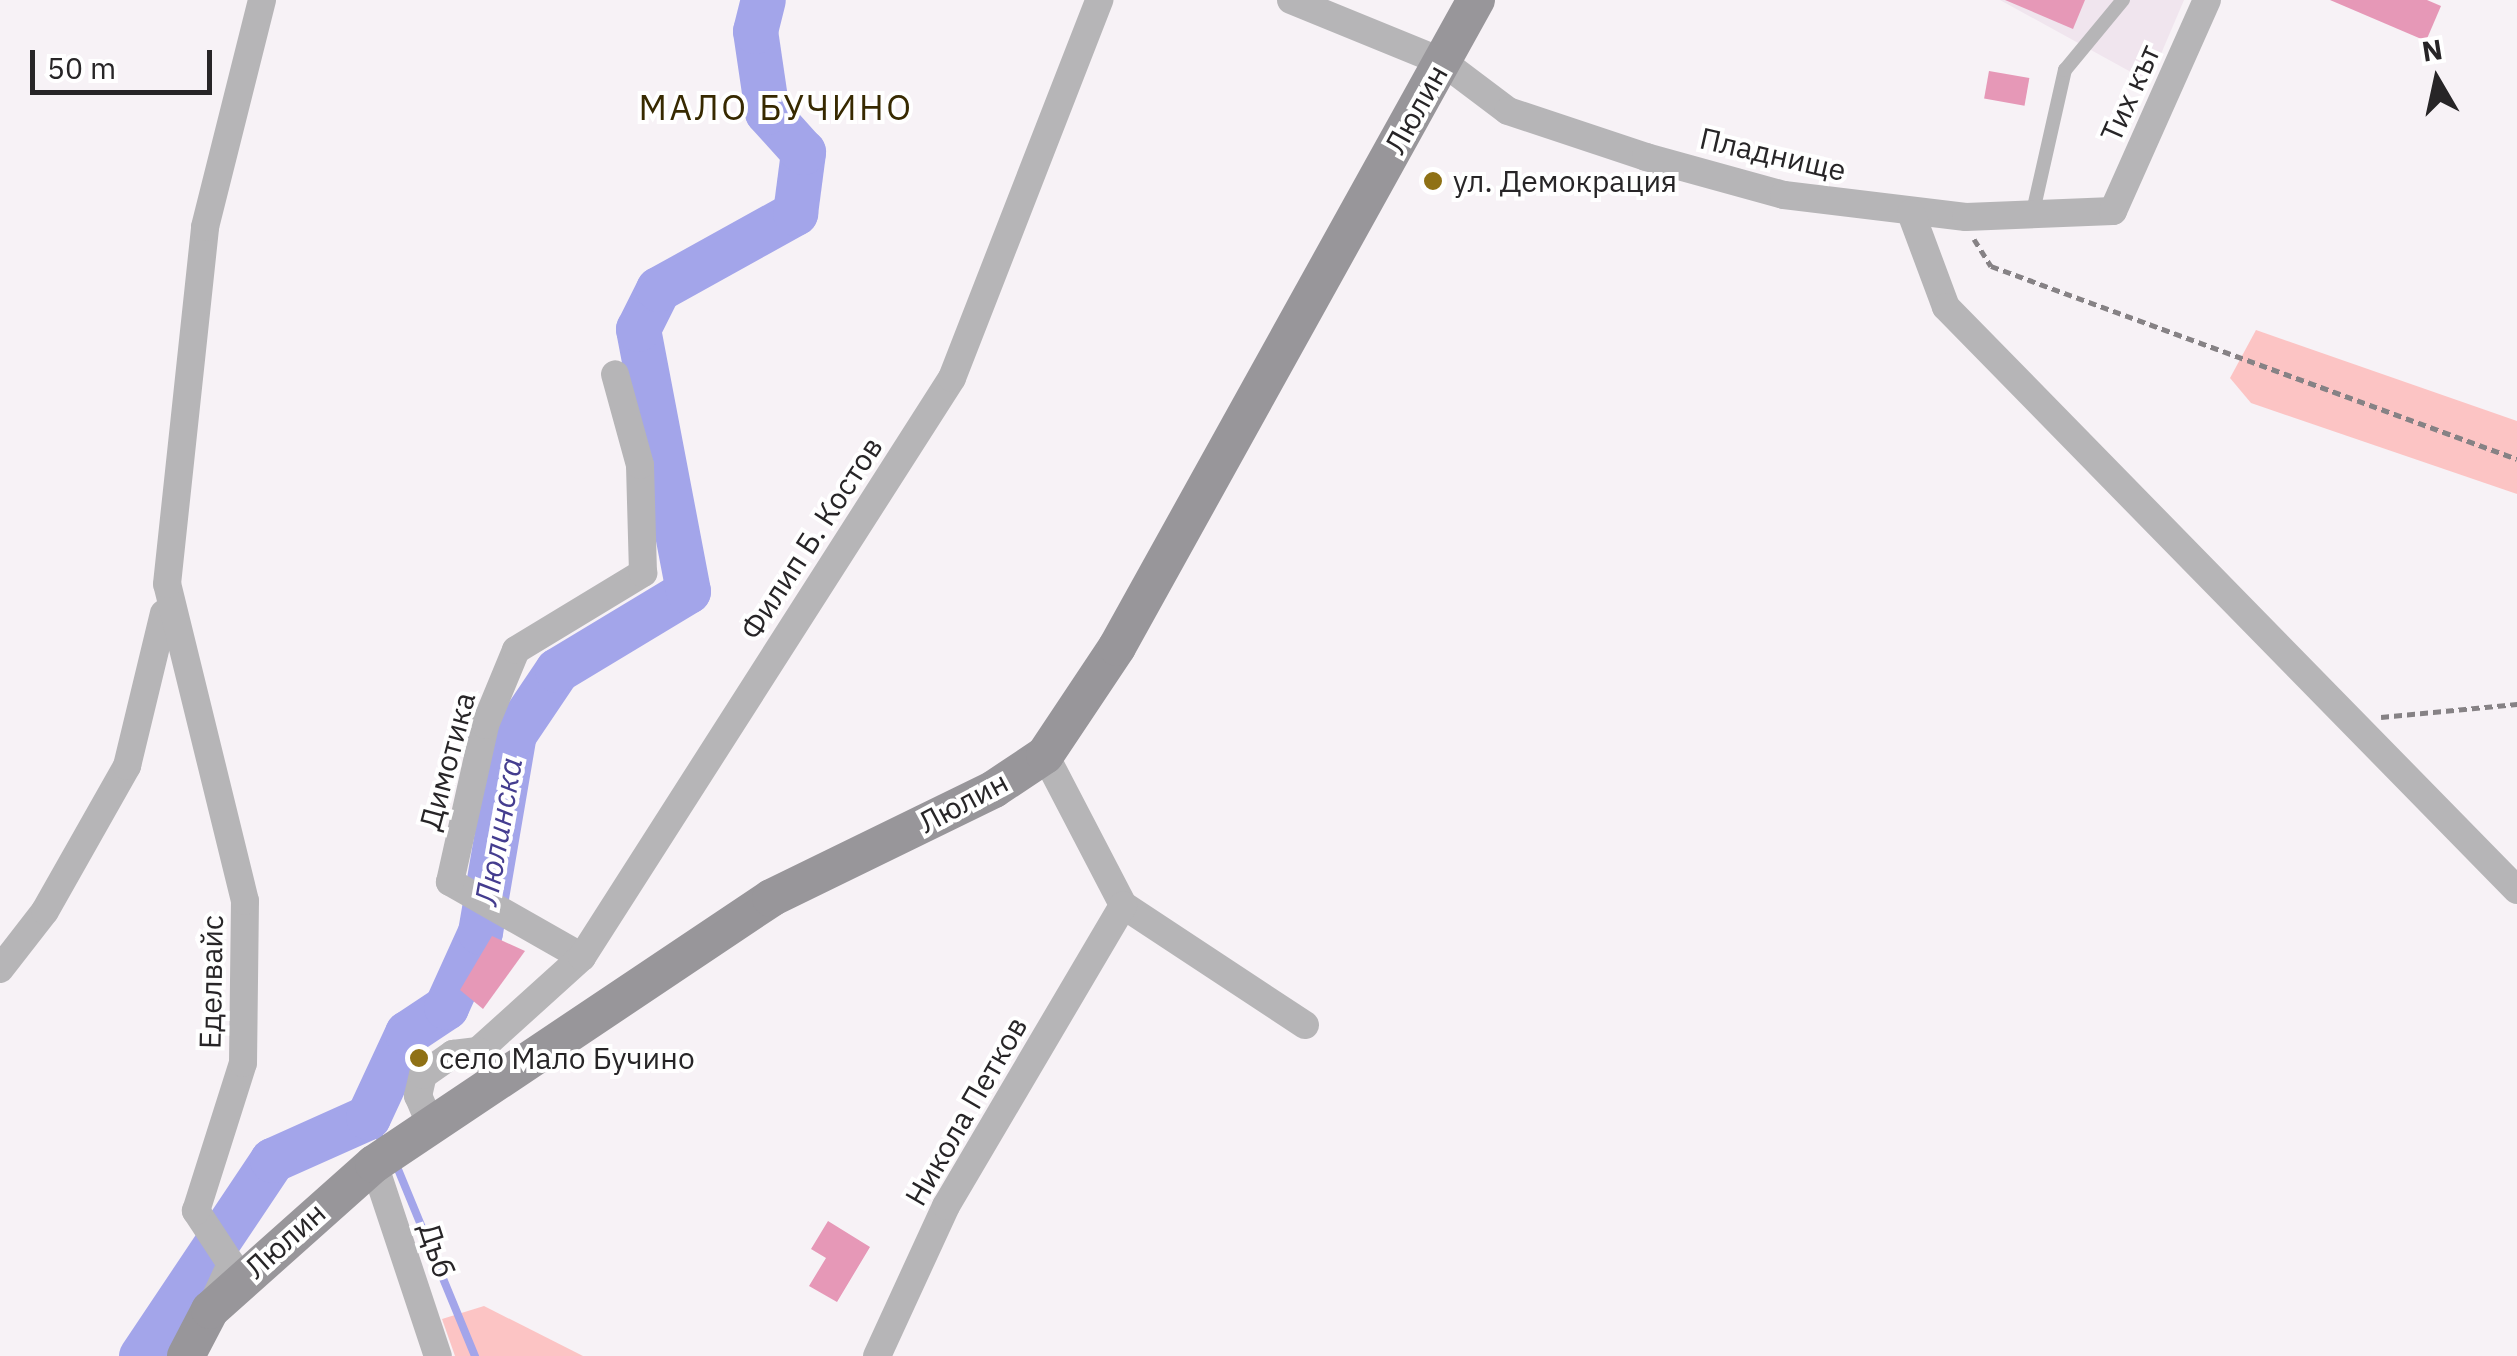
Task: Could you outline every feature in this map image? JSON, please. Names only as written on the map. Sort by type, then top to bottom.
[{"type":"street","name":"Еделвайс","points":[[0,969],[46,911],[127,766],[160,650],[204,227],[262,0]]},
{"type":"street","name":"Филип Б. Костов","points":[[490,1065],[582,957],[952,378],[1099,0]]},
{"type":"street","name":"Пладнище","points":[[1291,0],[1443,62],[1508,110],[1646,157],[1784,195],[1966,217],[2113,212]]},
{"type":"street","name":"Люлин","points":[[186,1356],[210,1310],[374,1164],[431,1126],[490,1065],[770,898],[994,789],[1045,754],[1117,646],[1476,0]]},
{"type":"street","name":"Тих кът","points":[[2113,212],[2207,0]]},
{"type":"street","points":[[1911,213],[1946,307],[2517,890]]},
{"type":"street","name":"Димотика","points":[[582,957],[450,882],[485,725],[516,650],[643,573],[640,464],[615,374]]},
{"type":"street","name":"Еделвайс","points":[[167,584],[245,901],[243,1064],[196,1211],[230,1264],[210,1310]]},
{"type":"street","points":[[1045,754],[1123,906],[1305,1024]]},
{"type":"street","name":"Никола Петков","points":[[877,1356],[946,1206],[1123,906]]},
{"type":"street","name":"Дъб","points":[[374,1164],[438,1356]]},
{"type":"lane","points":[[2032,217],[2065,70],[2123,0]]},
{"type":"path","points":[[1966,217],[1991,266],[2517,459]]},
{"type":"path","points":[[2353,720],[2517,704]]},
{"type":"shaded area","points":[[2000,0],[2184,0],[2149,82]]},
{"type":"shaded area","points":[[2256,330],[2517,421],[2517,494],[2251,403],[2230,378]]},
{"type":"shaded area","points":[[484,1306],[583,1356],[455,1356],[442,1319]]},
{"type":"building","points":[[2005,0],[2085,0],[2073,29]]},
{"type":"building","points":[[2330,0],[2427,0],[2441,6],[2426,41]]},
{"type":"building","points":[[1989,71],[2029,78],[2025,106],[1984,99]]},
{"type":"building","points":[[492,936],[525,951],[483,1009],[460,990]]},
{"type":"building","points":[[828,1221],[870,1247],[837,1302],[809,1286],[826,1258],[811,1249]]},
{"type":"waterway","name":"Люлинска","points":[[141,1356],[272,1160],[368,1117],[407,1033],[446,1007],[480,932],[514,734],[557,670],[688,591],[638,329],[658,289],[795,213],[803,152],[767,112],[755,31],[763,0]]},
{"type":"waterway","points":[[368,1117],[385,1146]]},
{"type":"waterway","points":[[395,1162],[475,1356]]},
{"type":"place","name":"ул. Демокрация","points":[[1433,181]]},
{"type":"place","name":"село Мало Бучино","points":[[419,1058]]},
{"type":"district","name":"МАЛО БУЧИНО","points":[[776,107]]}]
